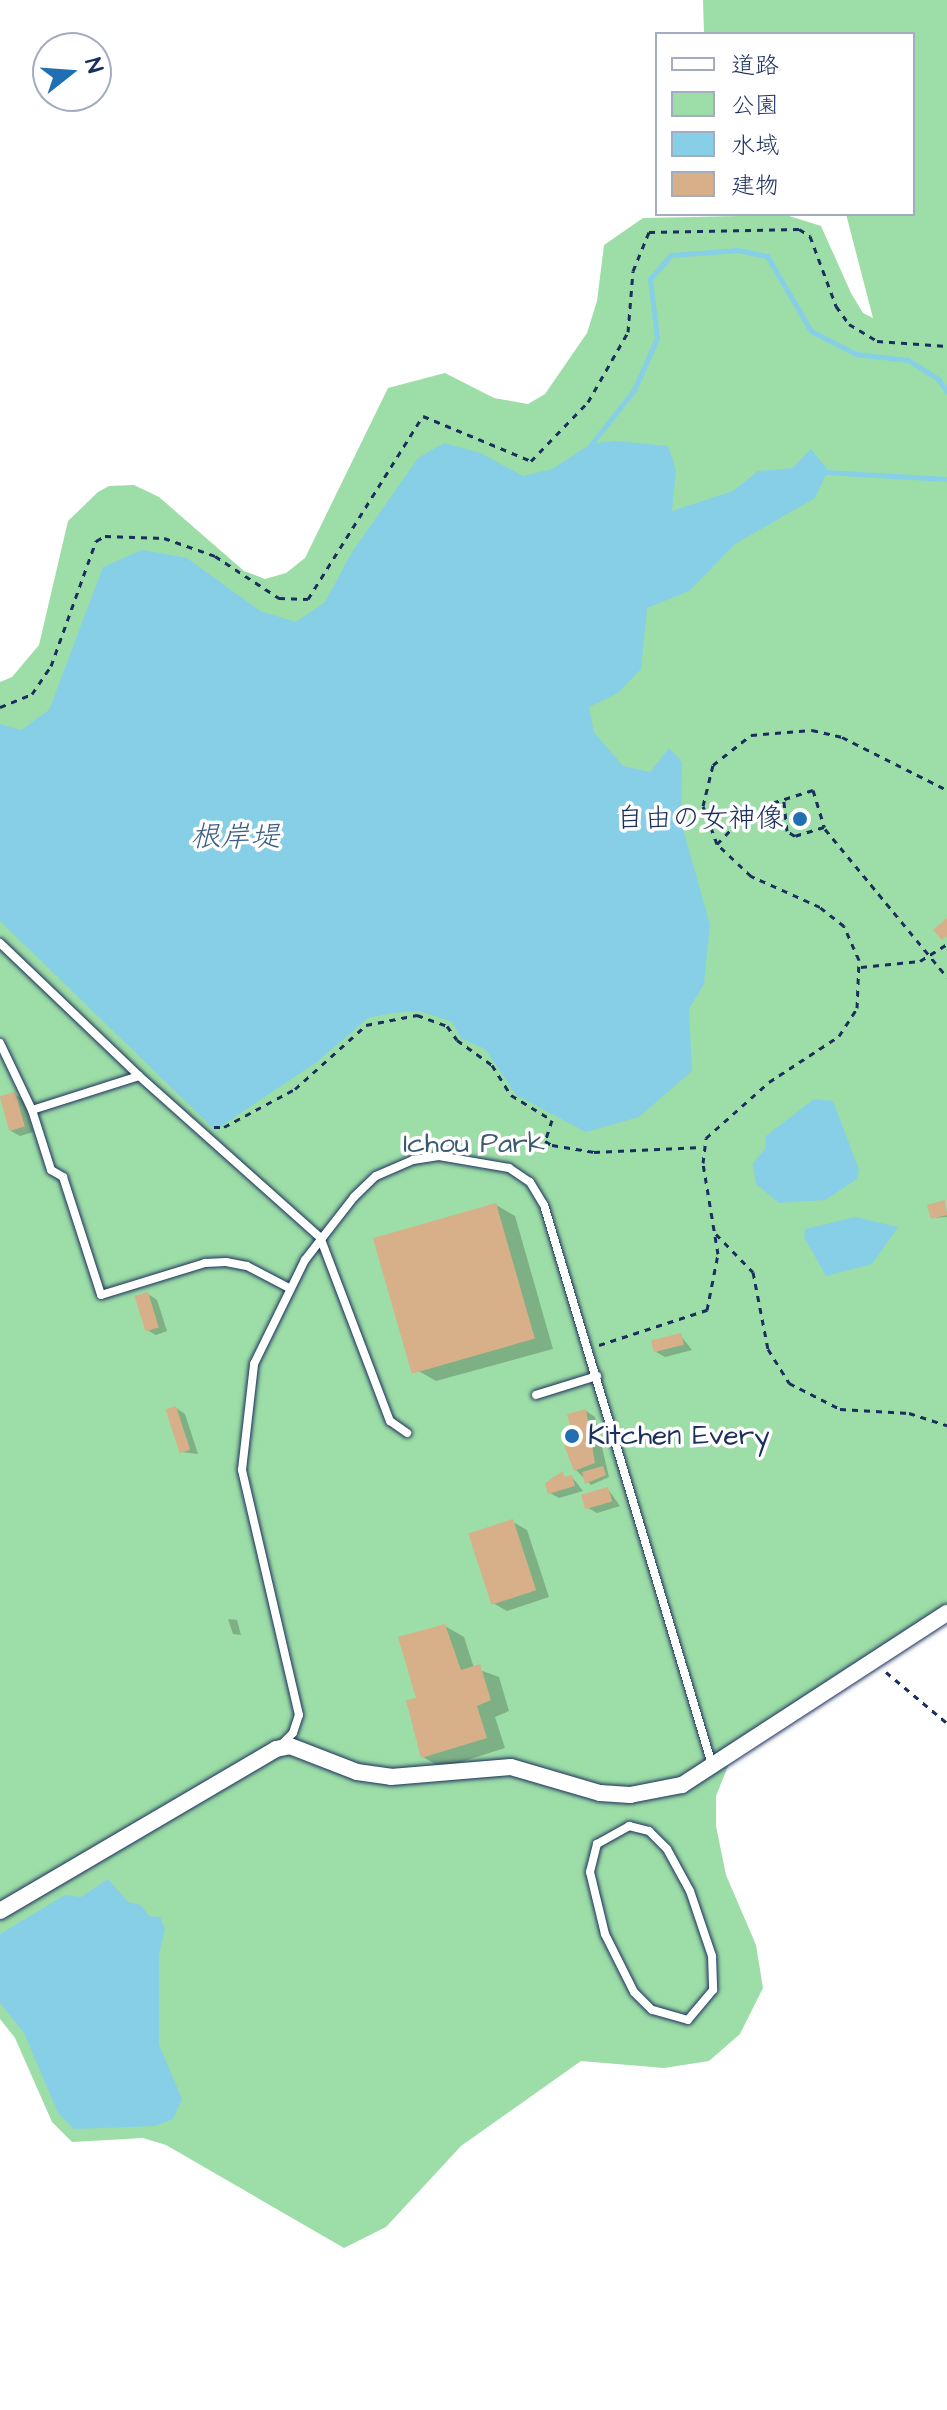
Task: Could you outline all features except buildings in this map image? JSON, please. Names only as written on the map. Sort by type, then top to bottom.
[{"type":"street","points":[[0,1911],[276,1749],[290,1746],[357,1772],[391,1777],[522,1768],[600,1793],[630,1795],[682,1785],[713,1768],[871,1659],[947,1613]]},
{"type":"lane","points":[[0,943],[139,1076],[320,1237],[390,1421],[407,1433]]},
{"type":"lane","points":[[0,1043],[32,1110],[51,1170],[63,1177],[101,1295],[166,1274],[226,1262],[247,1266],[289,1288]]},
{"type":"lane","points":[[32,1110],[139,1076]]},
{"type":"lane","points":[[276,1749],[293,1733],[299,1715],[242,1470],[254,1364],[289,1288],[320,1237],[376,1176],[413,1160],[439,1156],[509,1168],[530,1182],[544,1205],[713,1768]]},
{"type":"lane","points":[[536,1395],[597,1376]]},
{"type":"lane","points":[[629,1826],[649,1831],[667,1849],[690,1891],[712,1956],[713,1990],[688,2020],[652,2010],[634,1992],[605,1934],[590,1872],[597,1844],[629,1826]]},
{"type":"path","points":[[0,707],[32,694],[51,666],[96,541],[105,536],[164,538],[215,556],[279,598],[308,599],[423,416],[531,461],[588,402],[628,332],[633,271],[649,232],[799,229],[810,236],[836,306],[849,324],[877,341],[947,346]]},
{"type":"path","points":[[588,1349],[707,1310],[718,1275],[702,1147],[715,1127],[769,1082],[852,1021],[860,967],[849,934],[831,914],[751,876],[717,844],[703,806],[706,779],[724,753],[761,732],[812,730],[842,737],[947,790]]},
{"type":"path","points":[[717,844],[750,810],[813,790],[824,827],[947,977]]},
{"type":"path","points":[[784,800],[787,831],[795,836],[824,827]]},
{"type":"path","points":[[860,967],[933,957],[947,944]]},
{"type":"path","points":[[213,1127],[224,1127],[295,1089],[366,1025],[417,1015],[447,1026],[457,1040],[492,1065],[511,1095],[552,1120],[545,1141],[552,1145],[594,1152],[702,1147]]},
{"type":"path","points":[[715,1233],[753,1272],[768,1349],[789,1383],[840,1409],[909,1413],[947,1425]]},
{"type":"path","points":[[871,1659],[947,1723]]},
{"type":"green space","name":"Ichou Park","points":[[703,0],[947,0],[947,1606],[737,1744],[716,1796],[716,1826],[726,1875],[756,1945],[763,1988],[740,2034],[709,2061],[664,2068],[581,2061],[461,2146],[386,2227],[344,2248],[166,2145],[143,2138],[72,2142],[52,2122],[15,2038],[0,2019],[0,682],[12,677],[39,645],[68,521],[98,492],[109,486],[134,485],[159,497],[244,571],[265,579],[286,573],[305,558],[388,388],[445,373],[494,398],[528,404],[545,394],[587,333],[597,301],[604,245],[643,218],[789,216],[821,226],[851,293],[863,313],[873,318],[847,216],[915,216],[915,32],[704,32]]},
{"type":"water","name":"根岸堤","points":[[615,441],[668,446],[676,470],[672,511],[733,491],[758,471],[793,468],[811,449],[828,470],[815,498],[735,544],[689,591],[647,608],[641,669],[618,693],[589,707],[594,732],[623,766],[650,772],[669,748],[682,762],[681,822],[710,925],[704,984],[689,1009],[692,1071],[639,1117],[586,1132],[516,1095],[485,1049],[461,1038],[452,1022],[420,1011],[393,1013],[368,1018],[317,1062],[215,1130],[0,921],[0,724],[21,730],[49,710],[103,567],[142,550],[187,558],[260,611],[296,622],[325,602],[352,552],[418,458],[444,443],[481,453],[523,476],[552,469],[591,444]]},
{"type":"water","points":[[814,1099],[833,1101],[859,1170],[857,1179],[825,1200],[779,1203],[756,1184],[753,1163],[765,1149],[766,1136]]},
{"type":"water","points":[[855,1217],[898,1227],[872,1264],[826,1276],[804,1237],[805,1229]]},
{"type":"water","points":[[108,1879],[128,1902],[141,1905],[149,1916],[160,1917],[165,1929],[159,1954],[159,2045],[182,2099],[173,2119],[155,2126],[74,2129],[58,2113],[24,2033],[0,2003],[0,1934],[65,1895],[81,1897]]},
{"type":"waterway","points":[[589,447],[634,390],[657,338],[650,279],[671,255],[738,250],[767,256],[811,331],[856,354],[908,360],[938,379],[947,392]]},
{"type":"waterway","points":[[825,472],[947,479]]},
{"type":"place","name":"自由の女神像","points":[[800,819]]},
{"type":"place","name":"Kitchen Every","points":[[572,1436]]}]
